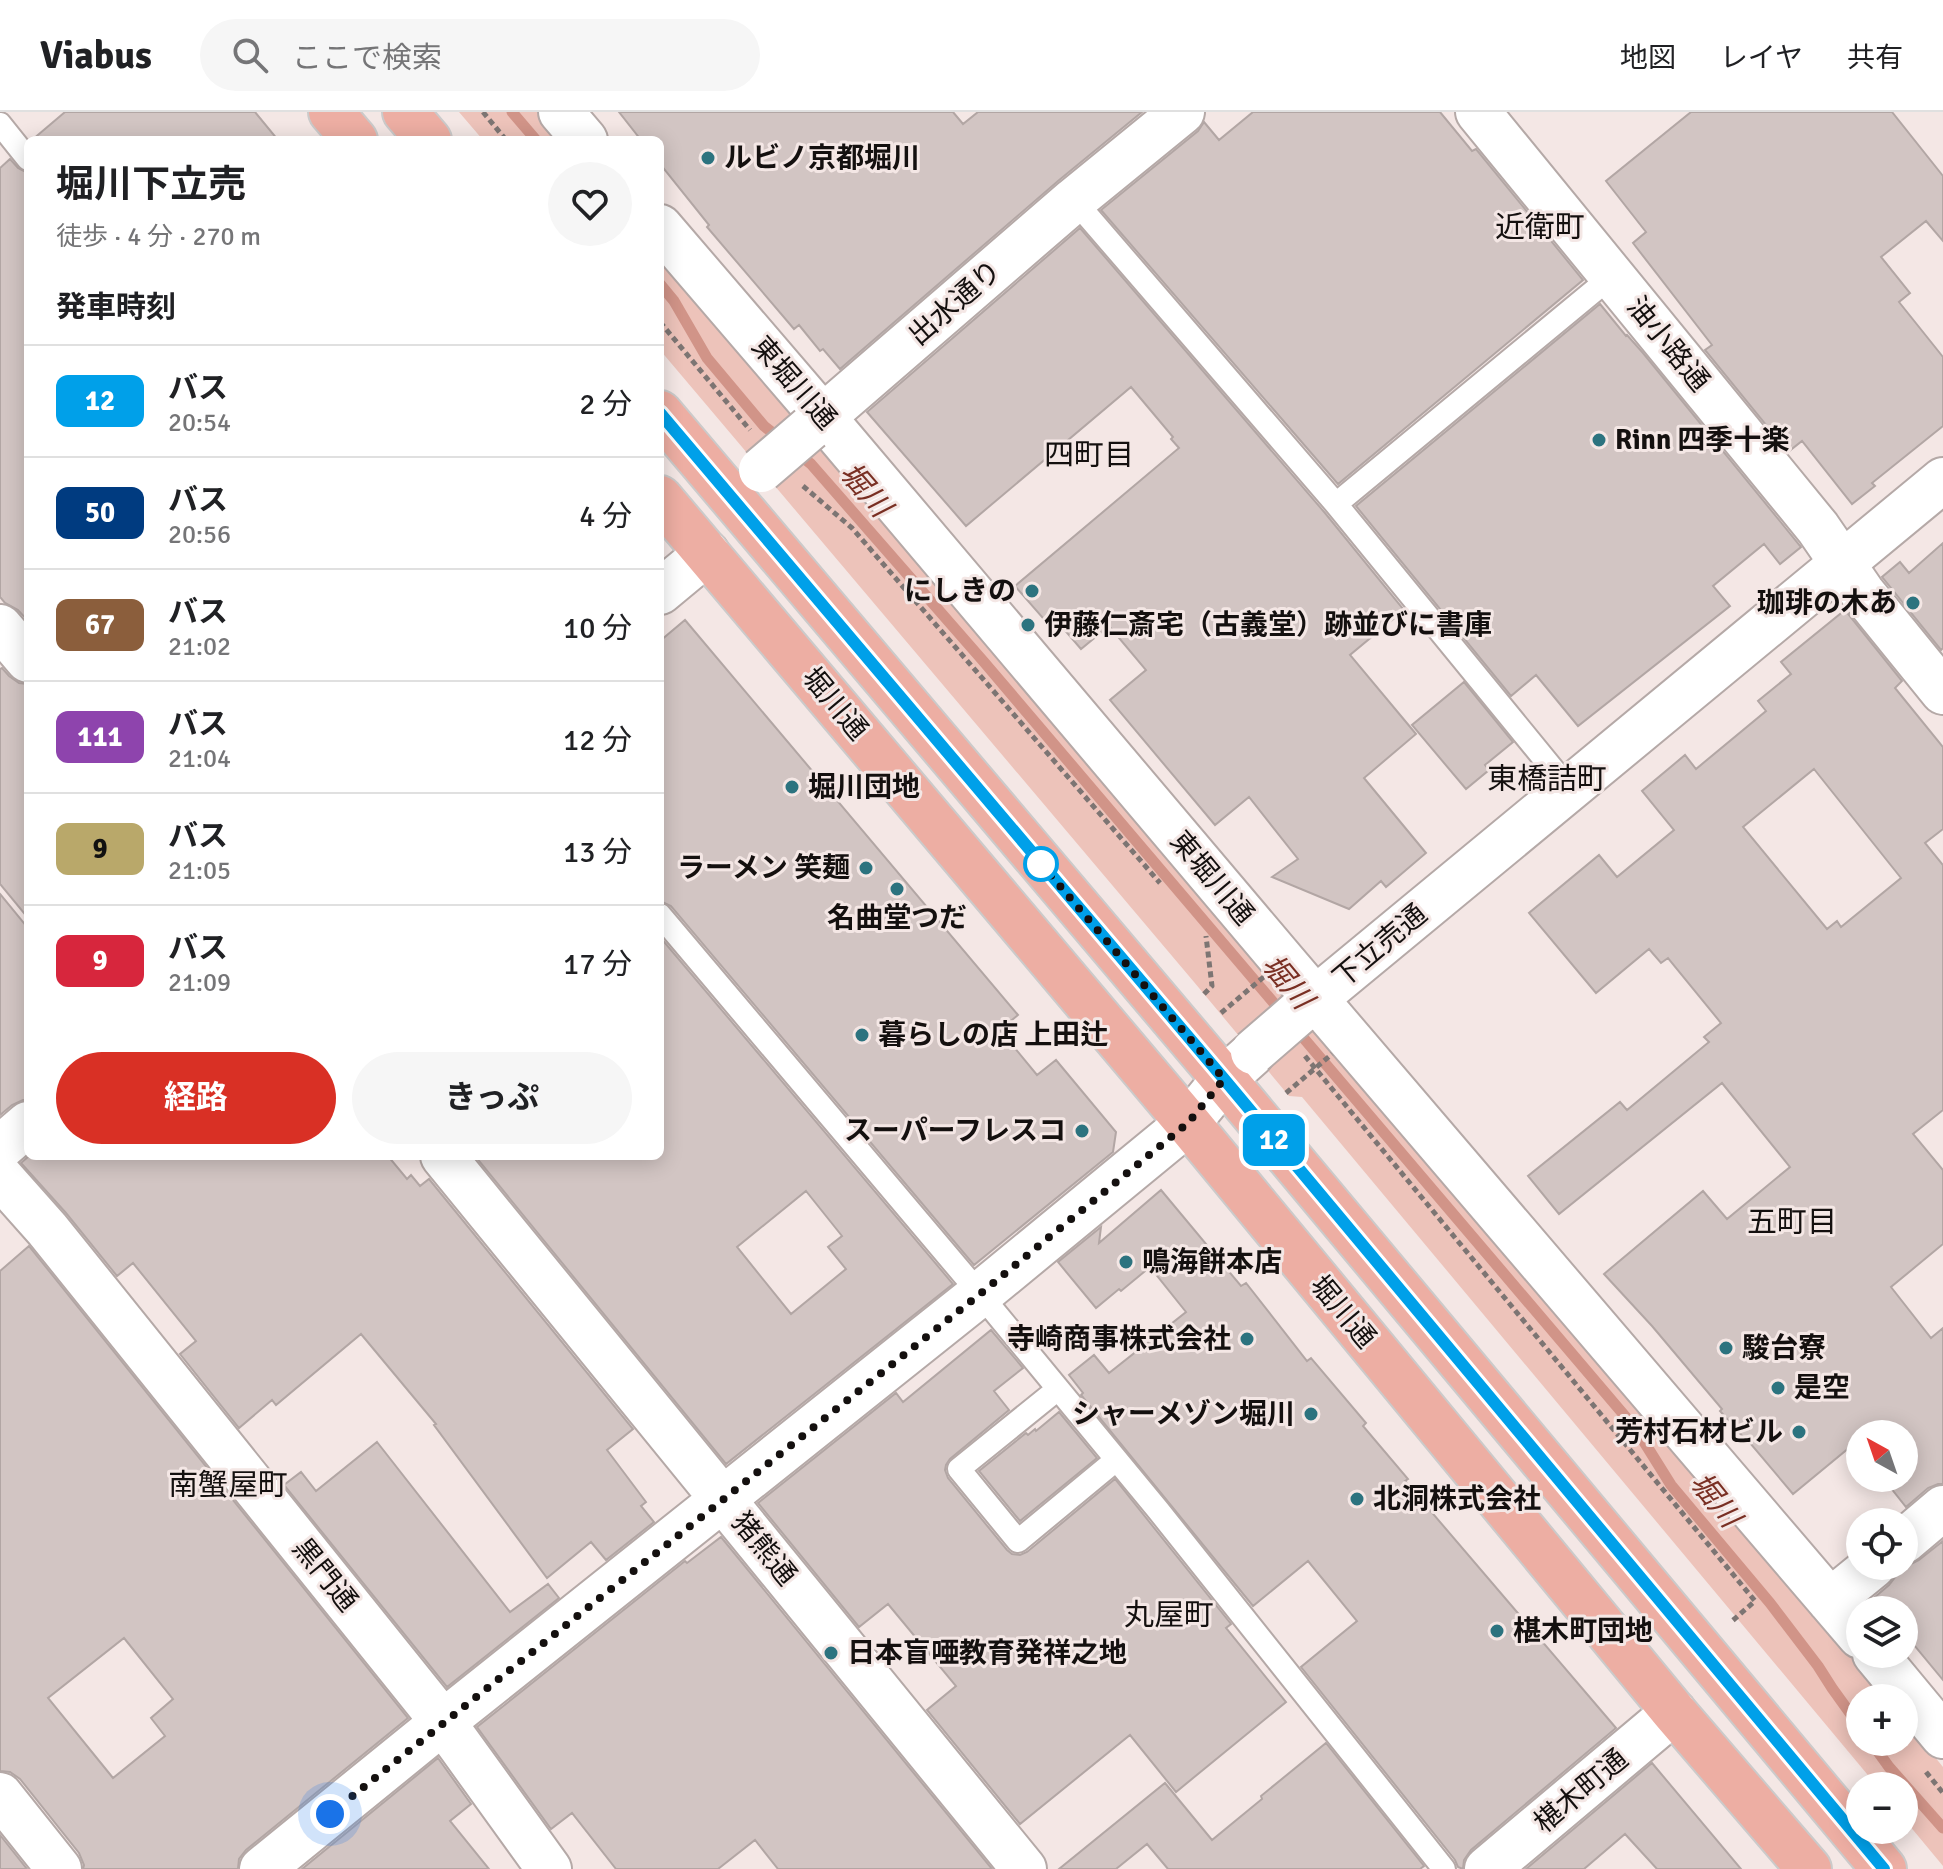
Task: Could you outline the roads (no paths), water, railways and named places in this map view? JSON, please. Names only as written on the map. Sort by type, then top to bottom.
[{"type":"main road","points":[[331,112],[352,136]]},
{"type":"main road","points":[[405,112],[426,136]]},
{"type":"main road","name":"堀川通","points":[[664,415],[759,469],[1884,1869]]},
{"type":"main road","name":"堀川通","points":[[664,503],[1188,1123],[1674,1712],[1809,1869]]},
{"type":"street","points":[[561,112],[582,136]]},
{"type":"street","name":"出水通り","points":[[759,469],[1074,200],[1182,112]]},
{"type":"street","name":"油小路通","points":[[1478,112],[1818,528],[1862,592],[1943,692]]},
{"type":"street","name":"東堀川通","points":[[664,232],[1303,1019],[1846,1620]]},
{"type":"street","name":"下立売通","points":[[262,1869],[980,1294],[1188,1123],[1239,1066],[1303,1019],[1569,789],[1943,480]]},
{"type":"street","points":[[664,589],[707,553]]},
{"type":"street","points":[[0,627],[24,655]]},
{"type":"street","points":[[0,1148],[24,1127]]},
{"type":"street","name":"猪熊通","points":[[446,1160],[1024,1869]]},
{"type":"street","name":"黒門通","points":[[0,1176],[47,1229],[443,1722],[549,1869]]},
{"type":"street","points":[[1918,1529],[1943,1508]]},
{"type":"street","points":[[1830,1601],[1856,1580]]},
{"type":"street","points":[[1887,1668],[1943,1736]]},
{"type":"street","name":"椹木町通","points":[[1487,1869],[1674,1712]]},
{"type":"street","points":[[0,1795],[59,1869]]},
{"type":"lane","points":[[0,124],[24,154]]},
{"type":"lane","points":[[1074,200],[1336,504],[1569,789]]},
{"type":"lane","points":[[1336,504],[1612,276]]},
{"type":"lane","points":[[664,920],[980,1294],[1444,1869]]},
{"type":"lane","points":[[1058,1389],[959,1469],[1018,1541],[1116,1460]]},
{"type":"waterway","name":"堀川","points":[[512,112],[533,136]]},
{"type":"waterway","name":"堀川","points":[[664,289],[707,358],[764,426],[782,440]]},
{"type":"waterway","name":"堀川","points":[[795,451],[811,464],[984,662],[1284,1015]]},
{"type":"waterway","name":"堀川","points":[[1295,1028],[1636,1429],[1671,1485],[1770,1603],[1846,1708]]},
{"type":"waterway","name":"堀川","points":[[1881,1756],[1943,1828]]},
{"type":"place","name":"ルビノ京都堀川","points":[[708,158]]},
{"type":"place","name":"Rinn 四季十楽","points":[[1599,440]]},
{"type":"place","name":"にしきの","points":[[1032,591]]},
{"type":"place","name":"珈琲の木あ","points":[[1913,603]]},
{"type":"place","name":"伊藤仁斎宅（古義堂）跡並びに書庫","points":[[1028,625]]},
{"type":"place","name":"堀川団地","points":[[792,787]]},
{"type":"place","name":"ラーメン 笑麺","points":[[866,868]]},
{"type":"place","name":"名曲堂つだ","points":[[897,889]]},
{"type":"place","name":"暮らしの店 上田辻","points":[[862,1035]]},
{"type":"place","name":"スーパーフレスコ","points":[[1082,1131]]},
{"type":"place","name":"鳴海餅本店","points":[[1126,1262]]},
{"type":"place","name":"寺崎商事株式会社","points":[[1247,1339]]},
{"type":"place","name":"駿台寮","points":[[1726,1348]]},
{"type":"place","name":"是空","points":[[1778,1388]]},
{"type":"place","name":"シャーメゾン堀川","points":[[1311,1414]]},
{"type":"place","name":"芳村石材ビル","points":[[1799,1432]]},
{"type":"place","name":"北洞株式会社","points":[[1357,1499]]},
{"type":"place","name":"椹木町団地","points":[[1497,1631]]},
{"type":"place","name":"日本盲唖教育発祥之地","points":[[831,1653]]},
{"type":"district","name":"近衛町","points":[[1540,227]]},
{"type":"district","name":"四町目","points":[[1089,455]]},
{"type":"district","name":"東橋詰町","points":[[1547,779]]},
{"type":"district","name":"五町目","points":[[1792,1222]]},
{"type":"district","name":"南蟹屋町","points":[[228,1485]]},
{"type":"district","name":"丸屋町","points":[[1169,1615]]}]
